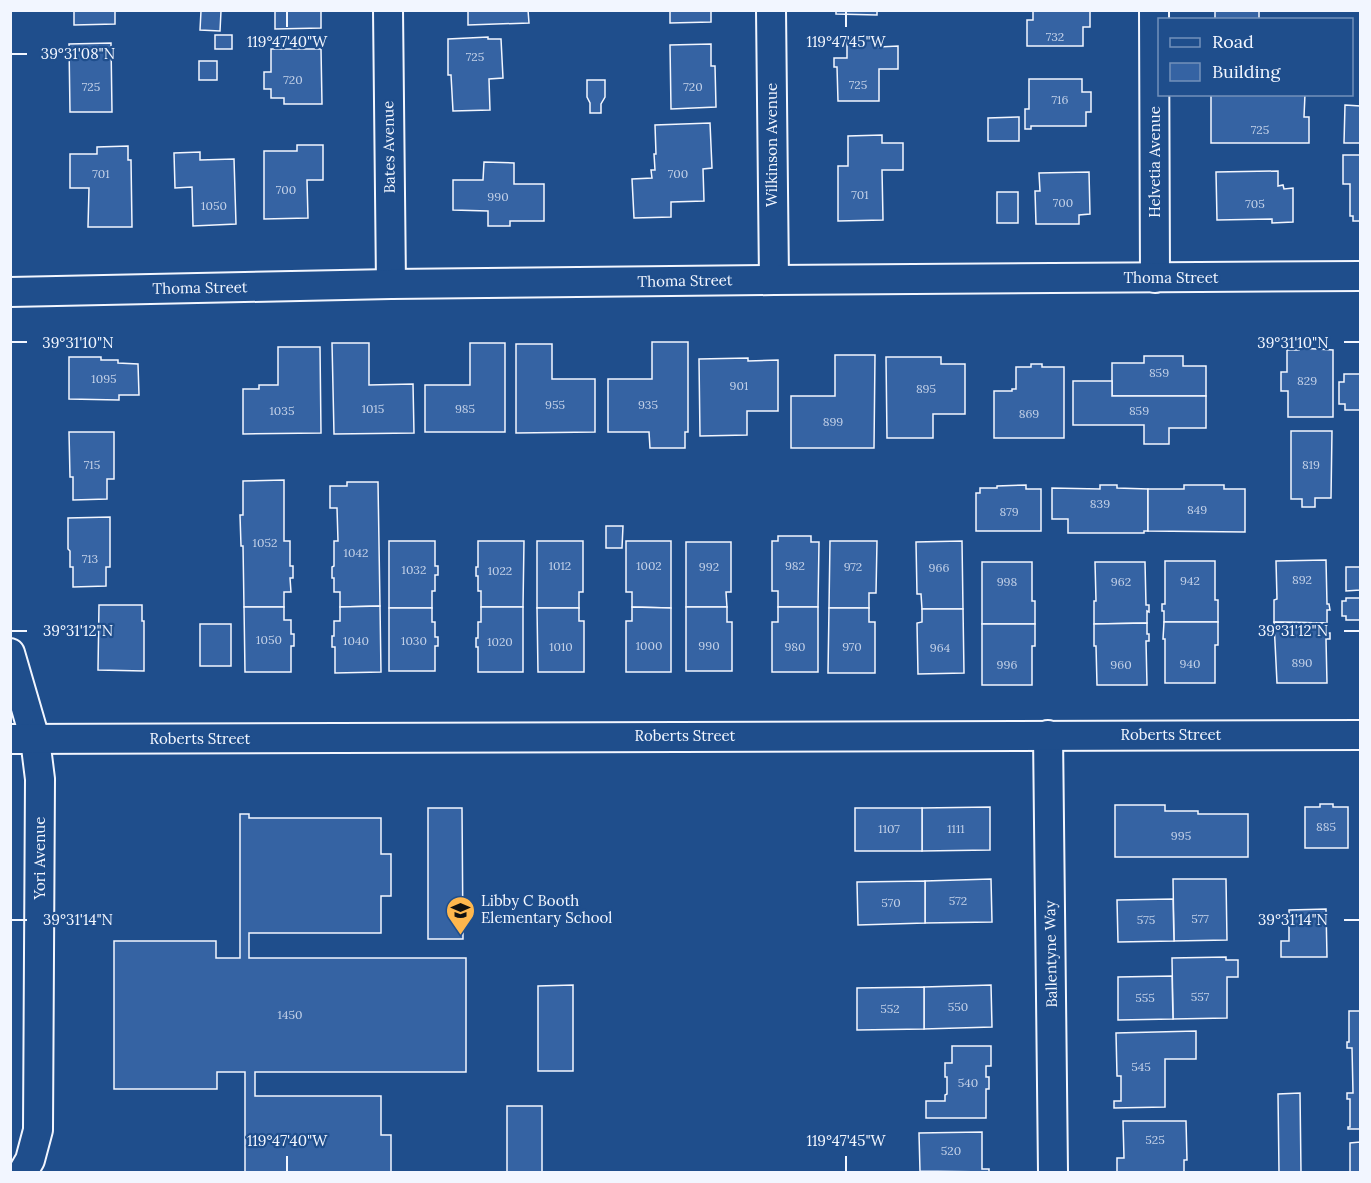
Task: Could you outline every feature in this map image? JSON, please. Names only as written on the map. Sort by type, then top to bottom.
[{"type":"street","name":"Bates Avenue","points":[[388,10],[391,284]]},
{"type":"street","name":"Wilkinson Avenue","points":[[771,10],[774,280]]},
{"type":"street","name":"Helvetia Avenue","points":[[1154,10],[1155,278]]},
{"type":"street","name":"Thoma Street","points":[[10,292],[391,284],[1360,276]]},
{"type":"street","name":"Yori Avenue","points":[[10,653],[23,739],[40,779],[38,1130],[30,1160],[22,1173]]},
{"type":"street","name":"Ballentyne Way","points":[[1048,735],[1053,1173]]},
{"type":"street","name":"Roberts Street","points":[[23,739],[1360,735]]},
{"type":"building","points":[[74,10],[115,10],[115,24],[74,25]]},
{"type":"building","points":[[275,10],[321,10],[321,28],[275,29]]},
{"type":"building","points":[[468,10],[528,10],[529,23],[468,25]]},
{"type":"building","points":[[670,10],[711,10],[711,22],[670,23]]},
{"type":"building","points":[[836,10],[877,10],[877,15],[836,14]]},
{"type":"building","points":[[1033,10],[1090,10],[1090,27],[1083,27],[1083,46],[1027,46],[1027,20],[1033,20]]},
{"type":"building","points":[[1215,10],[1259,10],[1259,18],[1215,18]]},
{"type":"building","points":[[201,11],[221,11],[220,31],[200,30]]},
{"type":"building","points":[[215,35],[232,35],[232,49],[215,49]]},
{"type":"building","points":[[488,37],[488,39],[501,39],[503,78],[489,79],[490,110],[453,111],[451,75],[448,75],[448,39]]},
{"type":"building","points":[[847,37],[879,37],[879,47],[898,46],[898,69],[879,69],[879,101],[838,101],[837,67],[834,67],[834,58],[847,58]]},
{"type":"building","points":[[111,43],[112,112],[70,112],[69,44]]},
{"type":"building","points":[[711,44],[711,66],[715,66],[716,107],[671,109],[670,45]]},
{"type":"building","points":[[271,49],[321,49],[322,104],[284,104],[284,98],[271,98],[271,89],[264,89],[264,72],[271,72]]},
{"type":"building","points":[[199,61],[217,61],[217,80],[199,80]]},
{"type":"building","points":[[1029,79],[1082,79],[1082,92],[1091,92],[1091,112],[1086,112],[1086,126],[1031,126],[1031,129],[1025,129],[1025,109],[1029,109]]},
{"type":"building","points":[[587,80],[605,80],[605,97],[601,104],[601,113],[590,113]]},
{"type":"building","points":[[1211,96],[1305,96],[1304,117],[1309,117],[1309,143],[1211,143]]},
{"type":"building","points":[[1345,105],[1360,106],[1360,143],[1344,143]]},
{"type":"building","points":[[1019,117],[1019,141],[988,141],[988,118]]},
{"type":"building","points":[[710,123],[712,168],[703,169],[704,201],[671,202],[671,217],[634,218],[632,179],[652,178],[651,170],[655,170],[654,154],[656,154],[655,125]]},
{"type":"building","points":[[882,135],[882,143],[903,143],[903,170],[882,170],[883,220],[838,221],[838,166],[848,166],[848,136]]},
{"type":"building","points":[[297,145],[323,145],[323,180],[307,180],[308,218],[264,219],[264,151],[297,151]]},
{"type":"building","points":[[128,146],[128,160],[131,160],[132,227],[88,227],[89,188],[70,188],[70,154],[97,154],[97,147]]},
{"type":"building","points":[[200,152],[200,160],[234,159],[236,224],[193,226],[192,187],[175,188],[174,153]]},
{"type":"building","points":[[1343,155],[1360,155],[1360,221],[1353,221],[1353,216],[1350,216],[1350,184],[1343,184]]},
{"type":"building","points":[[484,162],[514,163],[514,184],[544,184],[544,221],[510,221],[510,226],[488,226],[488,211],[453,210],[453,180],[483,180]]},
{"type":"building","points":[[1278,171],[1278,186],[1283,185],[1284,189],[1293,188],[1293,222],[1272,223],[1272,219],[1217,220],[1216,172]]},
{"type":"building","points":[[1089,172],[1090,214],[1079,215],[1079,224],[1036,224],[1035,191],[1040,191],[1039,173]]},
{"type":"building","points":[[997,192],[1018,192],[1018,223],[997,223]]},
{"type":"building","points":[[652,342],[688,342],[688,432],[685,432],[685,448],[650,448],[649,432],[608,432],[608,379],[652,379]]},
{"type":"building","points":[[332,343],[369,343],[369,385],[413,384],[414,433],[334,434]]},
{"type":"building","points":[[470,343],[505,343],[505,432],[425,432],[425,385],[470,385]]},
{"type":"building","points":[[516,344],[552,344],[552,379],[595,379],[595,432],[516,433]]},
{"type":"building","points":[[278,347],[320,347],[321,433],[243,434],[243,389],[259,389],[259,385],[278,385]]},
{"type":"building","points":[[1299,348],[1333,350],[1333,417],[1288,417],[1288,391],[1281,391],[1281,372],[1287,372],[1287,350],[1299,350]]},
{"type":"building","points":[[835,355],[875,355],[874,448],[791,448],[791,396],[835,396]]},
{"type":"building","points":[[1144,356],[1183,356],[1183,366],[1206,366],[1206,396],[1112,396],[1112,363],[1144,363]]},
{"type":"building","points":[[69,357],[101,357],[101,360],[118,360],[118,363],[138,364],[139,395],[119,395],[119,400],[69,399]]},
{"type":"building","points":[[886,357],[941,357],[941,364],[965,364],[965,414],[933,414],[933,438],[887,438]]},
{"type":"building","points":[[748,358],[748,361],[778,360],[778,411],[747,411],[747,435],[700,436],[699,359]]},
{"type":"building","points":[[1031,364],[1042,364],[1042,367],[1064,367],[1064,438],[994,438],[994,391],[1016,389],[1016,367],[1031,367]]},
{"type":"building","points":[[1344,374],[1360,374],[1360,410],[1345,410],[1345,404],[1339,404],[1339,382],[1344,382]]},
{"type":"building","points":[[1073,381],[1112,381],[1112,396],[1206,396],[1206,428],[1169,428],[1169,444],[1144,444],[1144,425],[1073,425]]},
{"type":"building","points":[[1291,431],[1332,431],[1331,498],[1315,498],[1315,507],[1302,507],[1302,499],[1291,499]]},
{"type":"building","points":[[69,432],[114,432],[114,479],[107,479],[107,499],[73,500]]},
{"type":"building","points":[[284,480],[284,541],[290,541],[290,566],[293,566],[293,578],[290,578],[291,592],[284,592],[284,607],[244,607],[240,515],[243,515],[243,481]]},
{"type":"building","points":[[347,482],[378,482],[380,606],[340,607],[340,592],[334,592],[332,567],[334,566],[334,541],[338,541],[337,508],[330,508],[330,486],[347,486]]},
{"type":"building","points":[[1026,485],[1026,489],[1041,489],[1041,531],[976,531],[976,493],[980,493],[980,488]]},
{"type":"building","points":[[1100,485],[1148,489],[1148,531],[1144,533],[1068,533],[1068,519],[1052,519],[1052,488],[1100,489]]},
{"type":"building","points":[[1184,485],[1224,485],[1224,489],[1245,489],[1245,532],[1148,531],[1148,489],[1184,489]]},
{"type":"building","points":[[110,517],[110,567],[106,567],[106,586],[73,587],[73,567],[70,567],[68,549],[68,518]]},
{"type":"building","points":[[606,526],[623,526],[622,548],[606,548]]},
{"type":"building","points":[[778,536],[811,536],[811,542],[819,542],[818,607],[778,607],[778,591],[772,591],[772,541],[778,541]]},
{"type":"building","points":[[389,541],[435,541],[435,566],[438,566],[438,575],[435,575],[435,591],[432,591],[432,608],[389,608]]},
{"type":"building","points":[[478,541],[524,541],[523,607],[481,607],[481,591],[478,591],[478,576],[476,576]]},
{"type":"building","points":[[537,541],[583,541],[583,592],[579,592],[579,608],[537,608]]},
{"type":"building","points":[[626,541],[671,541],[671,608],[632,607],[632,592],[626,592]]},
{"type":"building","points":[[830,541],[877,541],[876,593],[869,593],[869,608],[829,608]]},
{"type":"building","points":[[962,541],[963,609],[922,609],[921,594],[917,594],[916,542]]},
{"type":"building","points":[[686,542],[731,542],[731,592],[726,592],[727,607],[686,607]]},
{"type":"building","points":[[1326,560],[1327,604],[1330,610],[1327,610],[1327,623],[1274,622],[1274,600],[1277,599],[1276,561]]},
{"type":"building","points":[[1165,561],[1215,561],[1215,600],[1218,600],[1218,622],[1164,622],[1162,604],[1165,604]]},
{"type":"building","points":[[982,562],[1032,562],[1032,601],[1035,601],[1035,624],[982,624]]},
{"type":"building","points":[[1095,562],[1145,562],[1146,605],[1149,605],[1147,623],[1094,624]]},
{"type":"building","points":[[1346,567],[1360,567],[1360,590],[1346,591]]},
{"type":"building","points":[[1346,598],[1360,598],[1360,620],[1346,620],[1346,616],[1342,616],[1342,601],[1346,601]]},
{"type":"building","points":[[99,605],[142,605],[144,671],[98,670]]},
{"type":"building","points":[[380,606],[381,672],[335,673],[335,647],[332,647],[332,636],[334,636],[334,621],[340,621],[340,607]]},
{"type":"building","points":[[244,607],[284,607],[284,620],[291,620],[291,634],[294,634],[294,646],[291,646],[291,672],[245,672]]},
{"type":"building","points":[[481,607],[523,607],[523,672],[478,672],[476,638],[478,638],[478,622],[481,622]]},
{"type":"building","points":[[632,607],[671,608],[671,672],[626,672],[626,621],[632,621]]},
{"type":"building","points":[[686,607],[727,607],[727,622],[732,622],[732,671],[686,671]]},
{"type":"building","points":[[778,607],[818,607],[818,672],[772,672],[772,622],[778,622]]},
{"type":"building","points":[[389,608],[432,608],[435,637],[438,637],[438,646],[435,646],[435,671],[389,671]]},
{"type":"building","points":[[537,608],[579,608],[579,621],[584,621],[584,672],[538,672]]},
{"type":"building","points":[[829,608],[869,608],[869,622],[875,622],[875,673],[828,673]]},
{"type":"building","points":[[922,609],[963,609],[964,673],[918,674],[917,623],[922,622]]},
{"type":"building","points":[[1164,622],[1218,622],[1218,645],[1215,645],[1215,683],[1165,683]]},
{"type":"building","points":[[1274,622],[1327,623],[1327,633],[1330,633],[1330,639],[1326,639],[1327,683],[1277,683]]},
{"type":"building","points":[[1147,623],[1149,641],[1146,641],[1147,685],[1097,685],[1094,624]]},
{"type":"building","points":[[200,624],[231,624],[231,666],[200,666]]},
{"type":"building","points":[[982,624],[1035,624],[1035,646],[1032,646],[1032,685],[982,685]]},
{"type":"building","points":[[1320,804],[1348,807],[1348,848],[1305,848],[1305,807],[1320,807]]},
{"type":"building","points":[[1115,805],[1165,805],[1165,811],[1198,811],[1198,814],[1248,814],[1248,857],[1115,857]]},
{"type":"building","points":[[990,807],[990,850],[922,851],[922,808]]},
{"type":"building","points":[[428,808],[462,808],[463,939],[428,939]]},
{"type":"building","points":[[855,808],[922,808],[922,851],[855,851]]},
{"type":"building","points":[[240,814],[249,814],[249,818],[381,818],[381,854],[391,854],[391,896],[381,896],[381,933],[249,933],[249,958],[466,958],[466,1072],[255,1072],[255,1096],[381,1096],[381,1135],[391,1135],[391,1172],[245,1172],[245,1072],[217,1072],[217,1089],[114,1089],[114,941],[216,941],[216,958],[240,958]]},
{"type":"building","points":[[991,879],[992,922],[925,923],[925,881]]},
{"type":"building","points":[[1173,879],[1226,879],[1227,940],[1174,941]]},
{"type":"building","points":[[925,881],[925,923],[858,925],[857,882]]},
{"type":"building","points":[[1173,899],[1174,941],[1118,942],[1117,900]]},
{"type":"building","points":[[1326,909],[1327,957],[1281,957],[1281,941],[1289,941],[1289,910]]},
{"type":"building","points":[[1226,957],[1226,960],[1238,960],[1238,977],[1227,977],[1227,1018],[1173,1019],[1172,958]]},
{"type":"building","points":[[1172,976],[1173,1019],[1118,1020],[1118,977]]},
{"type":"building","points":[[573,985],[573,1071],[538,1071],[538,986]]},
{"type":"building","points":[[991,985],[992,1027],[924,1029],[924,987]]},
{"type":"building","points":[[924,987],[924,1029],[857,1030],[857,988]]},
{"type":"building","points":[[1349,1011],[1360,1011],[1360,1129],[1348,1129],[1350,1127],[1350,1099],[1347,1099],[1347,1093],[1353,1093],[1352,1048],[1347,1048]]},
{"type":"building","points":[[1196,1031],[1196,1059],[1165,1059],[1165,1107],[1114,1108],[1114,1101],[1121,1101],[1121,1076],[1117,1076],[1116,1033]]},
{"type":"building","points":[[952,1046],[991,1046],[991,1066],[986,1066],[989,1089],[986,1089],[986,1118],[926,1118],[926,1101],[945,1101],[947,1077],[945,1077],[945,1063],[952,1063]]},
{"type":"building","points":[[1300,1093],[1301,1172],[1279,1172],[1278,1094]]},
{"type":"building","points":[[507,1106],[542,1106],[542,1172],[507,1172]]},
{"type":"building","points":[[1123,1121],[1186,1121],[1187,1160],[1184,1160],[1184,1172],[1117,1172],[1117,1158],[1124,1158]]},
{"type":"building","points":[[982,1132],[982,1169],[989,1169],[989,1172],[920,1171],[919,1133]]},
{"type":"building","points":[[1360,1142],[1360,1172],[1350,1172],[1350,1143]]},
{"type":"place","name":"Libby C Booth Elementary School","points":[[460,936]]}]
